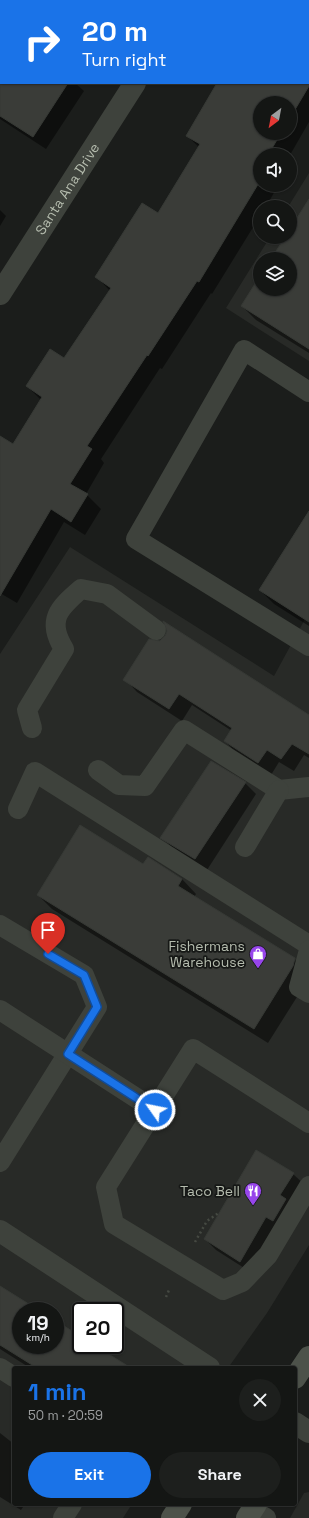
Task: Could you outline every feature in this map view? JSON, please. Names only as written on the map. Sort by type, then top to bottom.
[{"type":"main road","points":[[297,1375],[309,1357]]},
{"type":"main road","points":[[172,1518],[180,1506]]},
{"type":"street","name":"Santa Ana Drive","points":[[0,294],[134,84]]},
{"type":"street","points":[[0,1231],[206,1366]]},
{"type":"street","points":[[297,1424],[309,1432]]},
{"type":"lane","points":[[309,392],[244,350],[136,539],[309,646]]},
{"type":"lane","points":[[32,728],[27,710],[64,649],[56,636],[54,621],[64,604],[81,589],[107,594],[156,630]]},
{"type":"lane","points":[[98,770],[120,784],[146,786],[184,730],[279,790],[309,787]]},
{"type":"lane","points":[[18,809],[35,772],[309,945]]},
{"type":"lane","points":[[245,847],[279,790]]},
{"type":"lane","points":[[0,925],[84,975],[97,1007],[2,1154]]},
{"type":"lane","points":[[309,950],[299,987],[309,993]]},
{"type":"lane","points":[[0,1010],[155,1110]]},
{"type":"lane","points":[[309,1123],[193,1049],[106,1186],[114,1224],[223,1290],[242,1282],[268,1255],[309,1186]]},
{"type":"lane","points":[[0,1368],[12,1376]]},
{"type":"lane","points":[[63,1518],[71,1506]]},
{"type":"shaded area","points":[[309,173],[309,361],[226,308],[253,264],[253,296],[297,296],[297,252],[261,252],[266,244],[297,244],[297,200],[292,200]]},
{"type":"shaded area","points":[[70,547],[274,676],[305,619],[309,622],[309,1245],[267,1313],[229,1366],[12,1366],[12,1506],[131,1506],[123,1518],[0,1518],[0,654]]},
{"type":"shaded area","points":[[309,1492],[309,1518],[290,1518],[297,1506],[304,1493]]},
{"type":"building","points":[[0,84],[67,84],[33,137],[0,116]]},
{"type":"building","points":[[216,84],[309,84],[297,106],[297,96],[253,96],[253,140],[277,140],[272,148],[253,148],[253,192],[199,282],[197,281],[87,446],[92,449],[70,484],[88,494],[71,522],[51,509],[0,596],[0,436],[13,444],[42,397],[26,386],[50,349],[64,358],[111,288],[95,277],[142,203],[158,213],[200,144],[186,136]]},
{"type":"building","points":[[309,199],[309,349],[241,306],[253,287],[253,296],[297,296],[297,252],[275,252],[281,244],[297,244],[297,218]]},
{"type":"building","points":[[309,511],[309,622],[259,590]]},
{"type":"building","points":[[163,621],[309,715],[309,754],[292,744],[281,759],[267,750],[258,763],[224,741],[232,728],[179,694],[169,709],[123,680],[149,639],[160,641],[165,636],[167,631]]},
{"type":"building","points":[[211,761],[246,782],[195,859],[160,838]]},
{"type":"building","points":[[80,825],[143,864],[148,857],[182,879],[178,886],[295,958],[293,966],[254,1029],[37,895]]},
{"type":"building","name":"Taco Bell","points":[[256,1150],[294,1173],[280,1195],[286,1199],[273,1221],[266,1217],[240,1262],[204,1239]]},
{"type":"building","points":[[0,1286],[26,1302],[12,1302],[12,1352],[0,1345]]},
{"type":"building","points":[[64,1326],[72,1331],[72,1354],[108,1354],[128,1366],[34,1366],[14,1354],[64,1354]]},
{"type":"place","name":"Fishermans Warehouse","points":[[258,969]]},
{"type":"place","name":"Taco Bell","points":[[253,1206]]},
{"type":"route","points":[[48,954],[84,975],[97,1007],[68,1054],[155,1110]]}]
